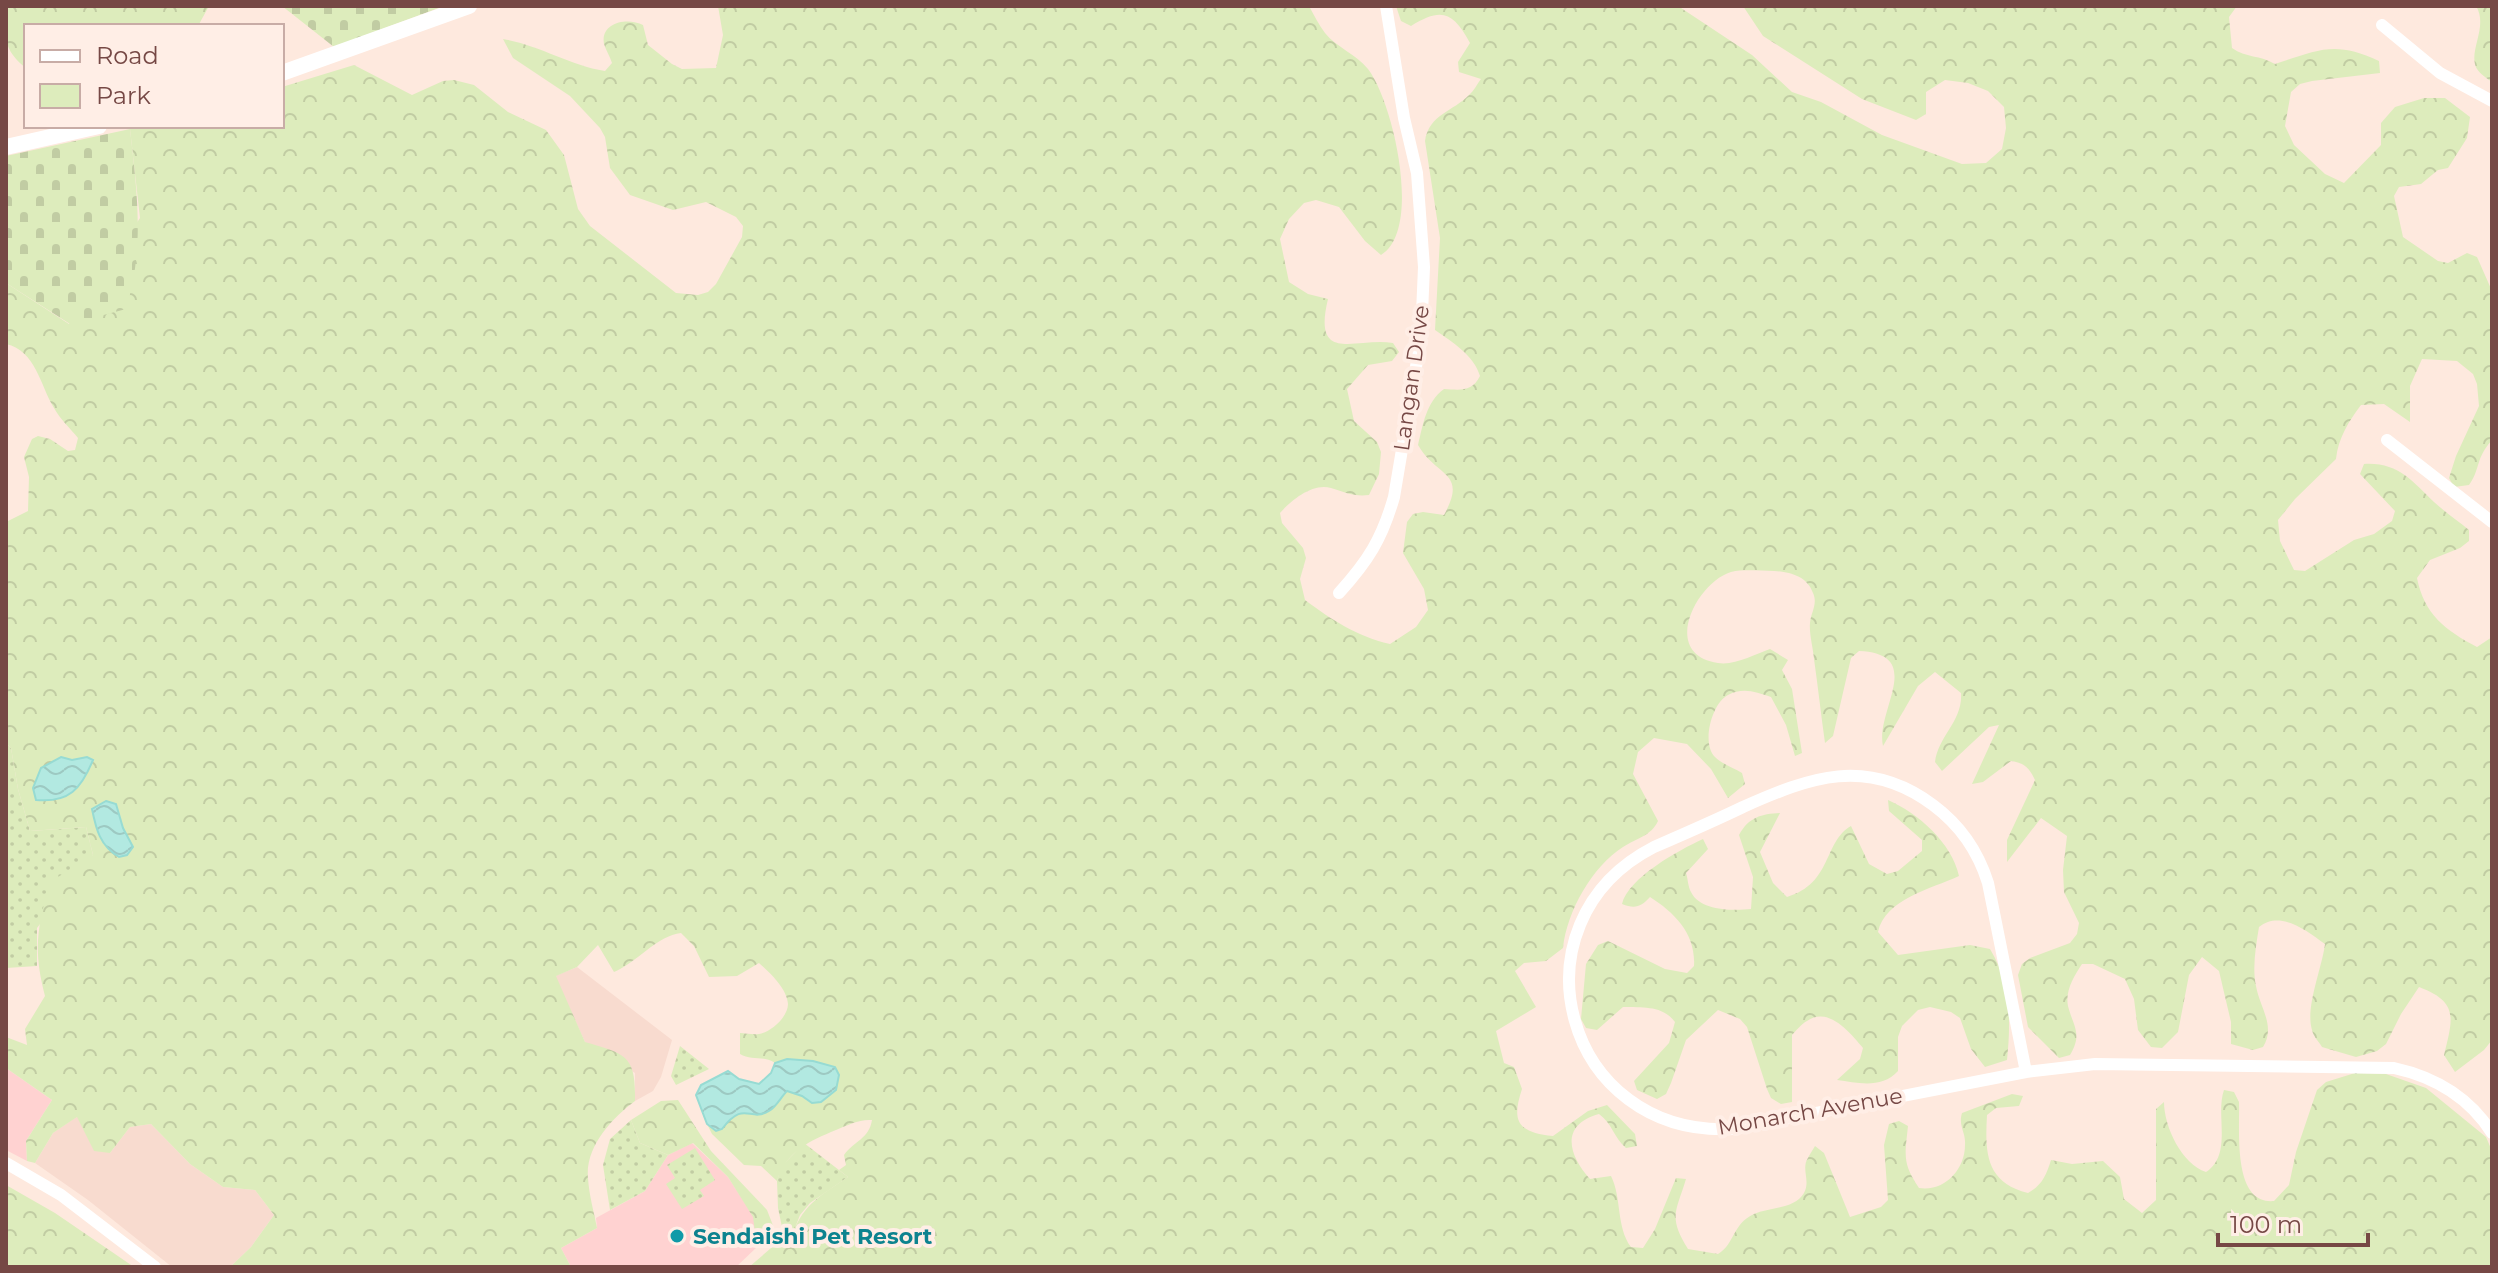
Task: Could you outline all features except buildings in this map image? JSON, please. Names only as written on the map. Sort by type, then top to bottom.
[{"type":"main road","points":[[284,72],[469,6]]},
{"type":"main road","points":[[6,147],[90,128]]},
{"type":"street","name":"Langan Drive","points":[[1339,593],[1372,553],[1387,519],[1394,497],[1421,337],[1424,267],[1420,197],[1401,104],[1386,6]]},
{"type":"street","points":[[2382,25],[2440,73],[2492,101]]},
{"type":"street","points":[[2387,440],[2492,522]]},
{"type":"street","name":"Monarch Avenue","points":[[2026,1072],[1988,883],[1979,859],[1966,838],[1940,810],[1920,796],[1885,781],[1861,776],[1836,776],[1799,783],[1654,847],[1633,860],[1606,884],[1585,914],[1576,937],[1569,973],[1570,998],[1575,1022],[1602,1076],[1619,1093],[1650,1114],[1696,1128],[1733,1129],[2026,1072],[2131,1063],[2394,1068],[2419,1074],[2453,1092],[2473,1109],[2492,1133]]},
{"type":"street","points":[[6,1163],[61,1195],[155,1267]]},
{"type":"shaded area","points":[[577,967],[672,1040],[661,1077],[653,1091],[635,1101],[635,1073],[585,1042],[555,976]]},
{"type":"shaded area","points":[[6,1068],[52,1100],[26,1141],[27,1161],[6,1150]]},
{"type":"shaded area","points":[[78,1116],[110,1153],[130,1127],[151,1124],[190,1164],[223,1187],[255,1190],[274,1215],[251,1247],[230,1267],[172,1267],[88,1200],[35,1163],[53,1133]]},
{"type":"shaded area","points":[[692,1143],[728,1177],[754,1217],[757,1247],[736,1267],[571,1267],[561,1248],[597,1228],[596,1218],[645,1191],[668,1155]]},
{"type":"green space","points":[[6,6],[209,6],[199,24],[24,24],[24,66],[12,54],[6,34]]},
{"type":"green space","points":[[282,6],[444,6],[334,47]]},
{"type":"green space","points":[[718,6],[1309,6],[1325,33],[1368,69],[1377,85],[1394,135],[1402,194],[1394,241],[1381,255],[1365,241],[1339,207],[1316,200],[1304,203],[1289,219],[1280,239],[1289,282],[1308,294],[1328,299],[1326,333],[1332,340],[1341,344],[1393,343],[1399,352],[1392,361],[1368,365],[1347,389],[1354,421],[1377,442],[1381,452],[1379,474],[1369,495],[1317,488],[1296,498],[1280,513],[1282,523],[1303,548],[1306,558],[1300,579],[1305,600],[1366,637],[1390,644],[1416,627],[1428,610],[1424,589],[1403,553],[1407,522],[1413,514],[1423,512],[1444,515],[1453,490],[1447,476],[1418,445],[1426,414],[1433,400],[1444,389],[1470,387],[1480,376],[1468,355],[1435,330],[1440,238],[1425,141],[1431,125],[1472,92],[1481,79],[1459,72],[1458,62],[1470,43],[1452,19],[1431,16],[1411,26],[1401,21],[1396,6],[1678,6],[1752,55],[1792,92],[1821,102],[1882,135],[1962,164],[1986,163],[2002,149],[2006,128],[2004,107],[1988,91],[1968,83],[1945,80],[1926,92],[1926,114],[1916,120],[1862,99],[1763,36],[1743,6],[2237,6],[2229,17],[2232,48],[2243,53],[2275,64],[2315,51],[2338,49],[2379,61],[2380,73],[2312,81],[2300,84],[2291,92],[2285,126],[2294,145],[2325,174],[2344,183],[2381,145],[2381,123],[2395,107],[2424,98],[2445,98],[2470,117],[2467,138],[2448,168],[2438,170],[2421,184],[2399,187],[2394,196],[2403,237],[2438,261],[2448,263],[2467,253],[2477,257],[2492,291],[2492,440],[2469,485],[2454,487],[2449,478],[2479,406],[2477,384],[2473,374],[2457,361],[2422,359],[2410,386],[2410,422],[2384,404],[2361,405],[2345,430],[2336,459],[2278,520],[2280,541],[2294,570],[2305,571],[2354,540],[2374,534],[2392,521],[2395,511],[2360,474],[2364,464],[2376,464],[2404,474],[2469,530],[2469,541],[2430,560],[2417,578],[2425,602],[2446,627],[2477,647],[2492,637],[2492,1040],[2484,1050],[2455,1072],[2444,1055],[2451,1021],[2447,1005],[2419,987],[2386,1044],[2377,1051],[2356,1057],[2322,1047],[2310,1021],[2325,944],[2293,924],[2276,921],[2259,927],[2255,956],[2256,986],[2268,1024],[2263,1047],[2253,1050],[2231,1044],[2231,1022],[2219,971],[2202,957],[2189,975],[2178,1032],[2162,1048],[2151,1047],[2138,1030],[2134,999],[2125,979],[2093,964],[2082,964],[2068,995],[2076,1041],[2070,1055],[2059,1058],[2028,1027],[2018,975],[2022,964],[2030,958],[2070,943],[2077,934],[2079,923],[2064,892],[2067,836],[2041,818],[2007,862],[2007,840],[2035,780],[2031,772],[2023,764],[2011,761],[1983,782],[1972,784],[1999,725],[1989,727],[1942,771],[1935,762],[1937,753],[1958,712],[1961,693],[1935,672],[1918,686],[1883,746],[1882,732],[1894,686],[1894,673],[1890,662],[1879,655],[1859,651],[1851,658],[1833,736],[1825,743],[1810,632],[1815,604],[1813,593],[1807,583],[1792,574],[1752,570],[1731,572],[1706,589],[1690,618],[1687,633],[1690,646],[1700,657],[1718,663],[1738,661],[1770,649],[1788,660],[1782,670],[1792,689],[1802,753],[1795,756],[1786,725],[1771,697],[1744,691],[1722,699],[1710,724],[1711,751],[1715,757],[1742,773],[1745,784],[1728,798],[1711,769],[1687,744],[1654,738],[1638,752],[1633,774],[1658,821],[1648,833],[1612,856],[1591,878],[1570,919],[1563,948],[1546,961],[1524,963],[1515,971],[1536,1007],[1496,1031],[1504,1063],[1514,1067],[1522,1089],[1517,1110],[1520,1123],[1525,1128],[1553,1136],[1588,1111],[1607,1105],[1635,1134],[1637,1146],[1626,1148],[1599,1114],[1578,1126],[1572,1142],[1577,1161],[1590,1179],[1611,1176],[1623,1231],[1631,1247],[1643,1248],[1655,1229],[1676,1178],[1686,1179],[1676,1221],[1688,1249],[1718,1254],[1747,1218],[1800,1198],[1806,1185],[1806,1162],[1815,1146],[1824,1153],[1850,1217],[1881,1207],[1888,1200],[1884,1145],[1889,1124],[1899,1121],[1908,1126],[1906,1158],[1919,1188],[1945,1183],[1957,1171],[1964,1154],[1962,1113],[2012,1094],[2023,1096],[2019,1106],[1996,1108],[1987,1115],[1987,1141],[1996,1173],[2014,1188],[2028,1193],[2037,1187],[2051,1160],[2072,1164],[2103,1161],[2120,1177],[2124,1199],[2142,1213],[2156,1200],[2156,1109],[2164,1102],[2167,1122],[2182,1153],[2197,1168],[2206,1172],[2219,1155],[2224,1090],[2234,1092],[2239,1102],[2239,1147],[2245,1179],[2260,1199],[2274,1201],[2289,1185],[2296,1152],[2317,1090],[2326,1082],[2355,1073],[2386,1074],[2426,1088],[2486,1137],[2492,1151],[2491,1267],[749,1267],[793,1233],[815,1200],[848,1177],[839,1170],[846,1165],[844,1155],[864,1136],[872,1120],[854,1123],[808,1143],[786,1162],[777,1181],[761,1166],[744,1165],[712,1134],[707,1124],[716,1131],[736,1115],[763,1114],[772,1109],[787,1091],[812,1103],[836,1090],[839,1075],[787,1059],[775,1063],[740,1054],[740,1033],[764,1033],[773,1027],[787,1009],[787,998],[777,981],[759,963],[737,976],[709,977],[694,946],[681,933],[655,944],[614,972],[598,945],[577,967],[556,976],[585,1042],[626,1059],[635,1086],[635,1101],[609,1125],[591,1155],[588,1178],[597,1228],[561,1248],[571,1267],[230,1267],[251,1247],[274,1215],[255,1190],[223,1187],[190,1164],[151,1124],[130,1127],[110,1153],[94,1151],[77,1117],[53,1133],[35,1163],[27,1161],[26,1141],[52,1100],[6,1068],[6,1037],[27,1045],[25,1029],[45,996],[38,939],[50,882],[93,855],[86,827],[30,831],[11,748],[6,743],[6,522],[28,511],[29,477],[24,457],[32,439],[38,436],[50,439],[68,451],[75,450],[78,438],[56,412],[31,361],[6,344],[6,283],[69,324],[140,218],[130,129],[284,128],[284,86],[354,65],[412,95],[443,81],[474,85],[508,112],[546,130],[564,155],[578,209],[590,226],[676,293],[698,295],[708,292],[716,284],[742,237],[743,226],[736,217],[706,202],[673,210],[630,195],[610,168],[605,137],[600,128],[570,96],[513,58],[503,39],[605,71],[612,63],[604,37],[616,23],[643,25],[648,45],[682,69],[716,68],[723,35]]},
{"type":"green space","points":[[2476,6],[2492,6],[2492,82],[2478,71],[2475,62],[2480,22]]},
{"type":"green space","points":[[130,129],[138,219],[136,264],[126,309],[70,324],[6,283],[6,156]]},
{"type":"green space","points":[[6,743],[11,748],[30,831],[86,827],[93,855],[37,928],[37,966],[6,968]]},
{"type":"green space","points":[[1888,800],[1932,830],[1949,852],[1959,876],[1899,903],[1882,921],[1878,932],[1898,955],[1970,945],[1990,949],[2006,989],[2009,1031],[2007,1060],[1985,1067],[1971,1049],[1960,1018],[1951,1012],[1930,1007],[1918,1010],[1902,1026],[1898,1037],[1898,1071],[1892,1077],[1877,1083],[1837,1080],[1860,1059],[1863,1048],[1838,1023],[1815,1017],[1792,1035],[1792,1102],[1781,1104],[1771,1098],[1767,1089],[1747,1027],[1740,1019],[1718,1010],[1686,1040],[1666,1094],[1657,1099],[1637,1090],[1634,1081],[1669,1043],[1675,1022],[1658,1010],[1623,1007],[1597,1030],[1586,1028],[1581,1019],[1586,964],[1598,945],[1608,941],[1665,969],[1687,973],[1694,966],[1694,955],[1688,934],[1682,926],[1668,910],[1650,897],[1638,906],[1622,904],[1634,884],[1668,858],[1703,839],[1708,849],[1686,873],[1695,898],[1709,906],[1726,910],[1751,909],[1753,877],[1739,835],[1756,818],[1780,813],[1760,852],[1773,883],[1787,897],[1802,891],[1812,882],[1842,833],[1851,826],[1869,864],[1887,874],[1898,871],[1922,851],[1922,840],[1889,811]]},
{"type":"green space","points":[[680,1046],[709,1069],[676,1085],[671,1076]]},
{"type":"green space","points":[[678,1100],[711,1151],[767,1210],[774,1228],[767,1242],[757,1247],[753,1217],[728,1177],[693,1143],[668,1155],[640,1143],[631,1120],[661,1101]]},
{"type":"green space","points":[[631,1120],[640,1143],[668,1155],[645,1191],[610,1210],[603,1165],[610,1139]]},
{"type":"green space","points":[[804,1143],[848,1177],[810,1203],[800,1215],[793,1233],[777,1243],[782,1227],[777,1181],[781,1167]]},
{"type":"green space","points":[[695,1148],[715,1180],[700,1190],[704,1196],[682,1209],[666,1184],[675,1178],[667,1165]]},
{"type":"green space","points":[[6,1185],[55,1213],[134,1267],[6,1267]]},
{"type":"water","points":[[61,757],[72,760],[87,757],[93,760],[84,779],[72,792],[57,799],[36,800],[33,788],[41,768]]},
{"type":"water","points":[[106,801],[116,804],[133,847],[127,855],[119,857],[113,853],[97,830],[92,809]]},
{"type":"water","points":[[787,1059],[835,1067],[839,1075],[836,1090],[821,1102],[812,1103],[787,1091],[774,1107],[762,1114],[736,1115],[716,1131],[707,1124],[696,1095],[701,1085],[728,1071],[739,1079],[759,1084],[771,1073],[775,1063]]},
{"type":"place","name":"Sendaishi Pet Resort","points":[[677,1236]]}]
